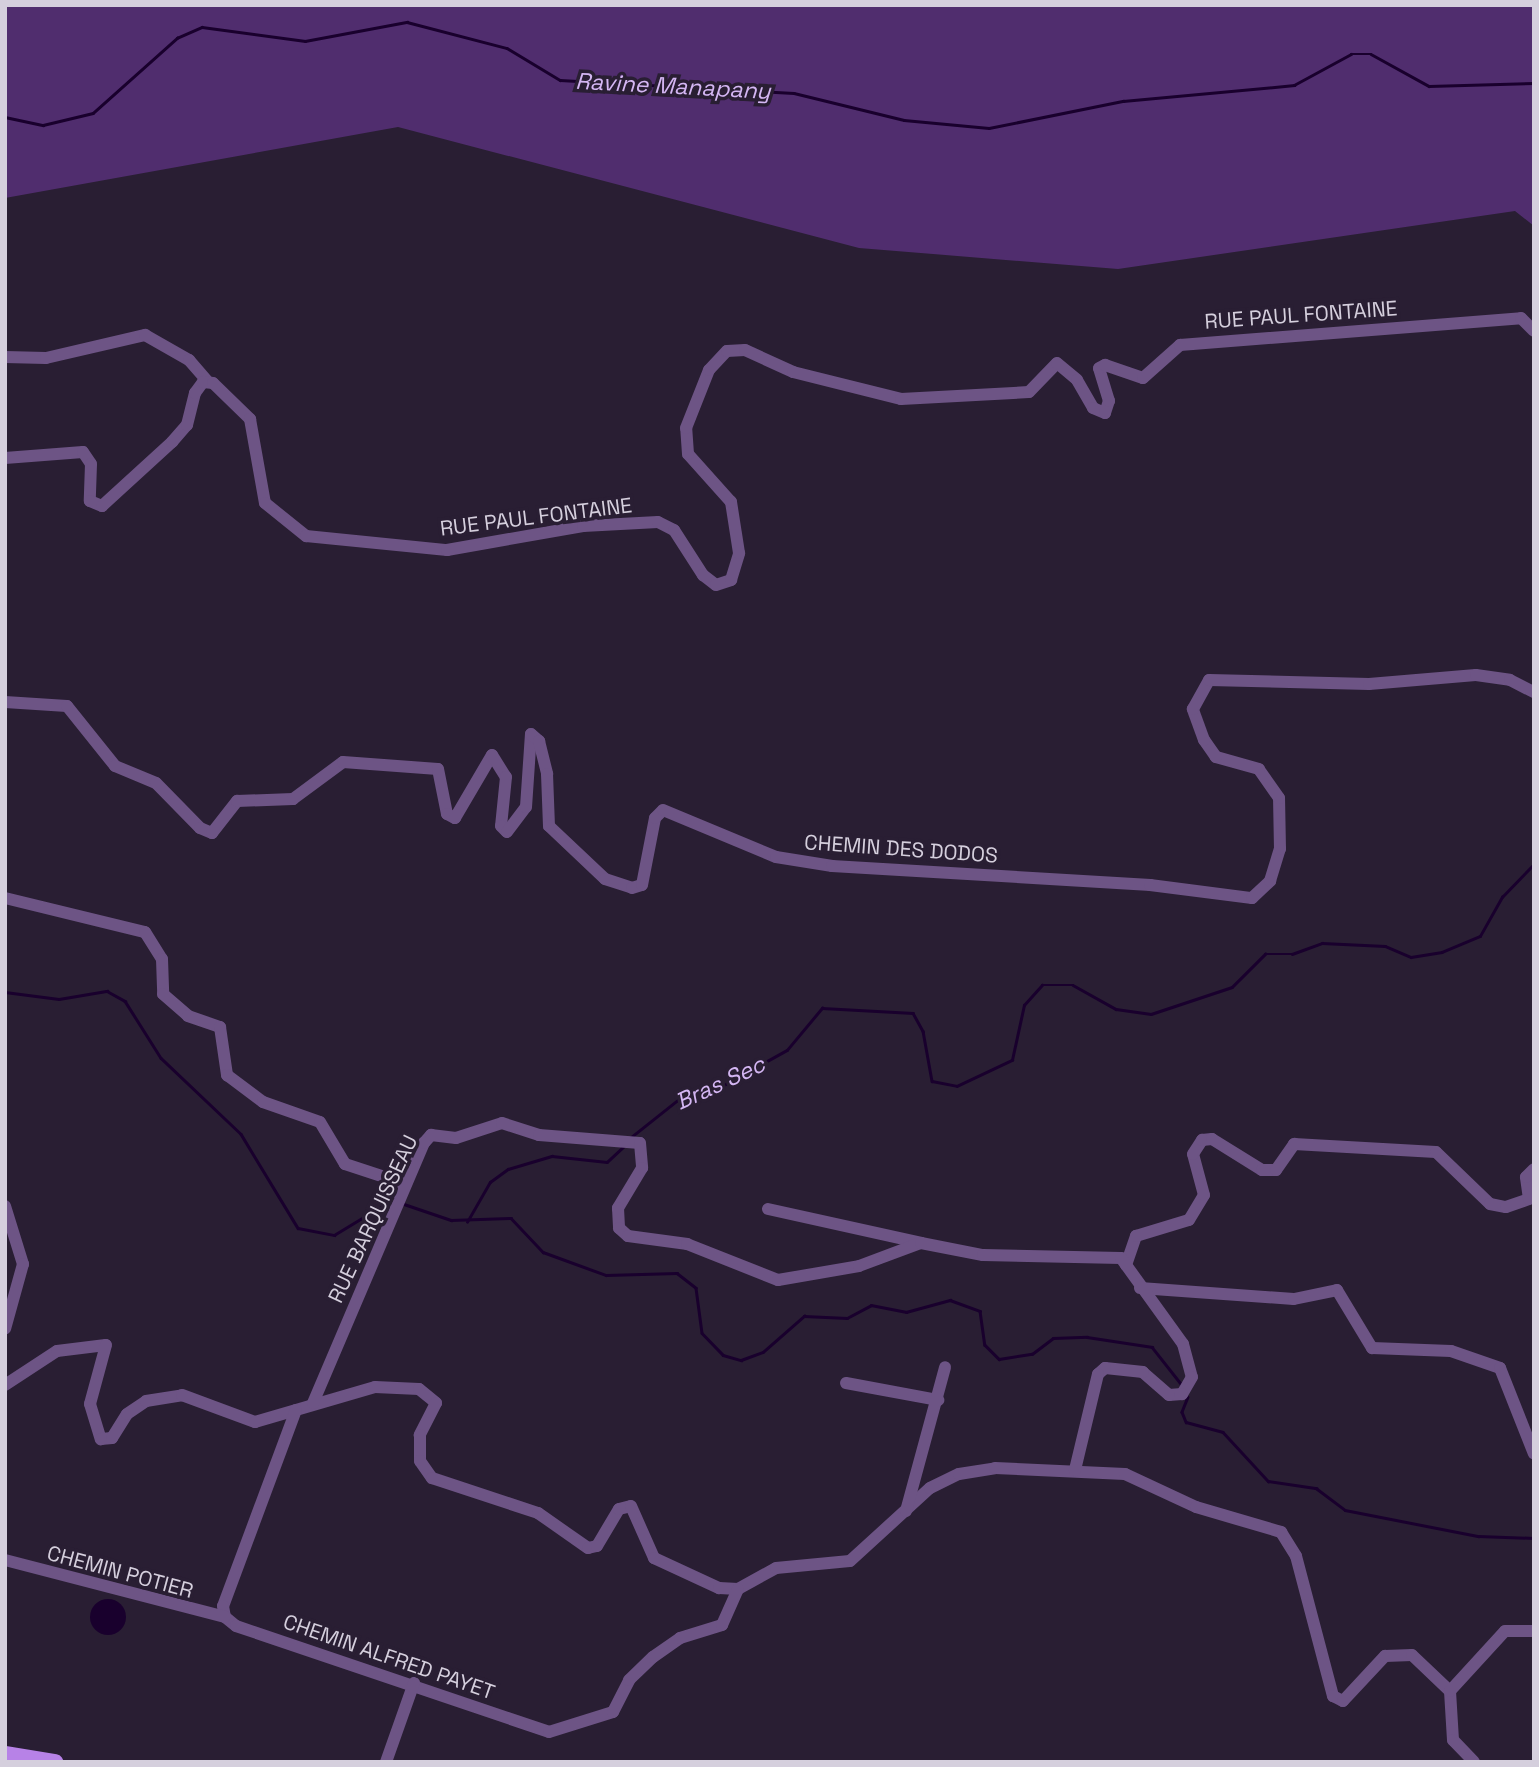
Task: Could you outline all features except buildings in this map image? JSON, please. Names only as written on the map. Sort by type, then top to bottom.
[{"type":"main road","points":[[5,1754],[55,1762]]},
{"type":"street","name":"RUE PAUL FONTAINE","points":[[208,383],[250,419],[265,503],[306,536],[447,550],[583,526],[658,522],[674,530],[703,575],[716,584],[731,580],[739,553],[731,502],[688,454],[686,428],[709,370],[727,351],[745,350],[793,372],[901,399],[1029,392],[1057,363],[1077,380],[1093,408],[1105,413],[1109,401],[1099,369],[1105,365],[1143,378],[1180,345],[1521,317],[1534,331]]},
{"type":"street","points":[[5,356],[46,358],[145,335],[188,360],[208,383],[195,393],[187,425],[102,506],[90,501],[91,464],[83,453],[5,458]]},
{"type":"street","name":"CHEMIN DES DODOS","points":[[5,702],[67,706],[115,766],[156,783],[200,828],[212,833],[237,801],[293,799],[343,762],[438,769],[447,814],[455,818],[492,755],[506,778],[501,827],[508,832],[526,807],[531,734],[540,741],[547,774],[549,826],[605,880],[632,888],[642,885],[655,818],[663,810],[776,856],[832,866],[1150,885],[1252,898],[1270,881],[1280,849],[1279,798],[1259,769],[1216,757],[1204,740],[1193,709],[1209,680],[1369,684],[1476,676],[1497,677],[1534,692]]},
{"type":"street","points":[[5,898],[145,932],[162,959],[163,994],[188,1016],[220,1027],[227,1075],[263,1102],[320,1122],[345,1164],[407,1184]]},
{"type":"street","name":"RUE BARQUISSEAU","points":[[313,1403],[430,1135],[456,1138],[502,1123],[540,1135],[640,1143],[642,1168],[618,1208],[619,1228],[628,1236],[687,1244],[778,1280],[859,1266],[921,1243],[994,1255],[1101,1254],[1126,1265]]},
{"type":"street","points":[[1075,1469],[1098,1374],[1105,1368],[1143,1372],[1169,1395],[1182,1394],[1192,1377],[1183,1344],[1140,1288],[1126,1265],[1136,1236],[1189,1220],[1203,1195],[1193,1154],[1202,1140],[1212,1139],[1262,1170],[1276,1170],[1294,1144],[1436,1152],[1490,1204],[1506,1207],[1529,1199],[1525,1177],[1534,1169]]},
{"type":"street","points":[[5,1206],[23,1264],[5,1329]]},
{"type":"street","points":[[768,1209],[921,1243]]},
{"type":"street","points":[[1140,1288],[1294,1299],[1337,1290],[1372,1348],[1451,1351],[1500,1368],[1534,1454]]},
{"type":"street","points":[[5,1385],[57,1351],[87,1342],[106,1345],[90,1404],[101,1439],[112,1438],[127,1414],[146,1401],[182,1395],[254,1422],[375,1387],[419,1389],[436,1403],[420,1435],[420,1461],[432,1478],[538,1513],[588,1548],[597,1546],[619,1509],[631,1506],[654,1558],[719,1588],[738,1589],[776,1569],[850,1561],[930,1488],[959,1474],[995,1468],[1075,1469],[1125,1474],[1290,1541],[1323,1675],[1339,1700],[1370,1667],[1398,1653],[1412,1655],[1450,1691],[1453,1740],[1474,1762]]},
{"type":"street","points":[[904,1514],[945,1367]]},
{"type":"street","points":[[846,1383],[937,1400]]},
{"type":"street","points":[[225,1617],[296,1410]]},
{"type":"street","name":"CHEMIN POTIER","points":[[5,1560],[225,1617]]},
{"type":"street","name":"CHEMIN ALFRED PAYET","points":[[225,1617],[549,1732],[613,1712],[629,1680],[653,1657],[680,1638],[722,1625],[738,1589]]},
{"type":"street","points":[[1450,1691],[1505,1631],[1534,1631]]},
{"type":"street","points":[[386,1762],[414,1683]]},
{"type":"shaded area","points":[[5,5],[1534,5],[1534,226],[1515,211],[1118,269],[859,248],[398,127],[5,198]]},
{"type":"shaded area","points":[[108,1599],[121,1604],[126,1617],[121,1630],[108,1635],[95,1630],[90,1617],[95,1604]]},
{"type":"waterway","name":"Ravine Manapany","points":[[5,117],[43,125],[93,113],[177,38],[202,27],[305,41],[407,22],[507,48],[560,80],[794,93],[904,120],[989,128],[1123,101],[1294,85],[1351,54],[1371,54],[1429,86],[1534,83]]},
{"type":"waterway","name":"Bras Sec","points":[[630,1138],[679,1099],[715,1090],[787,1050],[822,1008],[913,1013],[923,1031],[932,1081],[957,1086],[1012,1060],[1024,1005],[1042,985],[1073,985],[1116,1009],[1151,1014],[1232,987],[1265,954],[1292,954],[1322,943],[1385,946],[1411,957],[1442,952],[1480,936],[1502,897],[1534,864]]},
{"type":"waterway","points":[[5,992],[59,999],[107,991],[125,1001],[161,1058],[241,1134],[298,1228],[334,1235],[390,1201]]},
{"type":"waterway","name":"Bras Sec","points":[[467,1222],[490,1182],[508,1169],[552,1156],[607,1162],[624,1146]]},
{"type":"waterway","points":[[404,1204],[451,1220],[511,1218],[543,1252],[606,1275],[677,1273],[696,1288],[702,1333],[723,1355],[741,1360],[763,1352],[804,1316],[847,1318],[871,1305],[906,1312],[950,1300],[980,1311],[985,1345],[999,1359],[1032,1354],[1053,1338],[1087,1337],[1152,1347],[1182,1385]]},
{"type":"waterway","points":[[1188,1397],[1182,1412],[1186,1422],[1223,1432],[1268,1481],[1316,1488],[1345,1510],[1478,1536],[1534,1538]]}]
